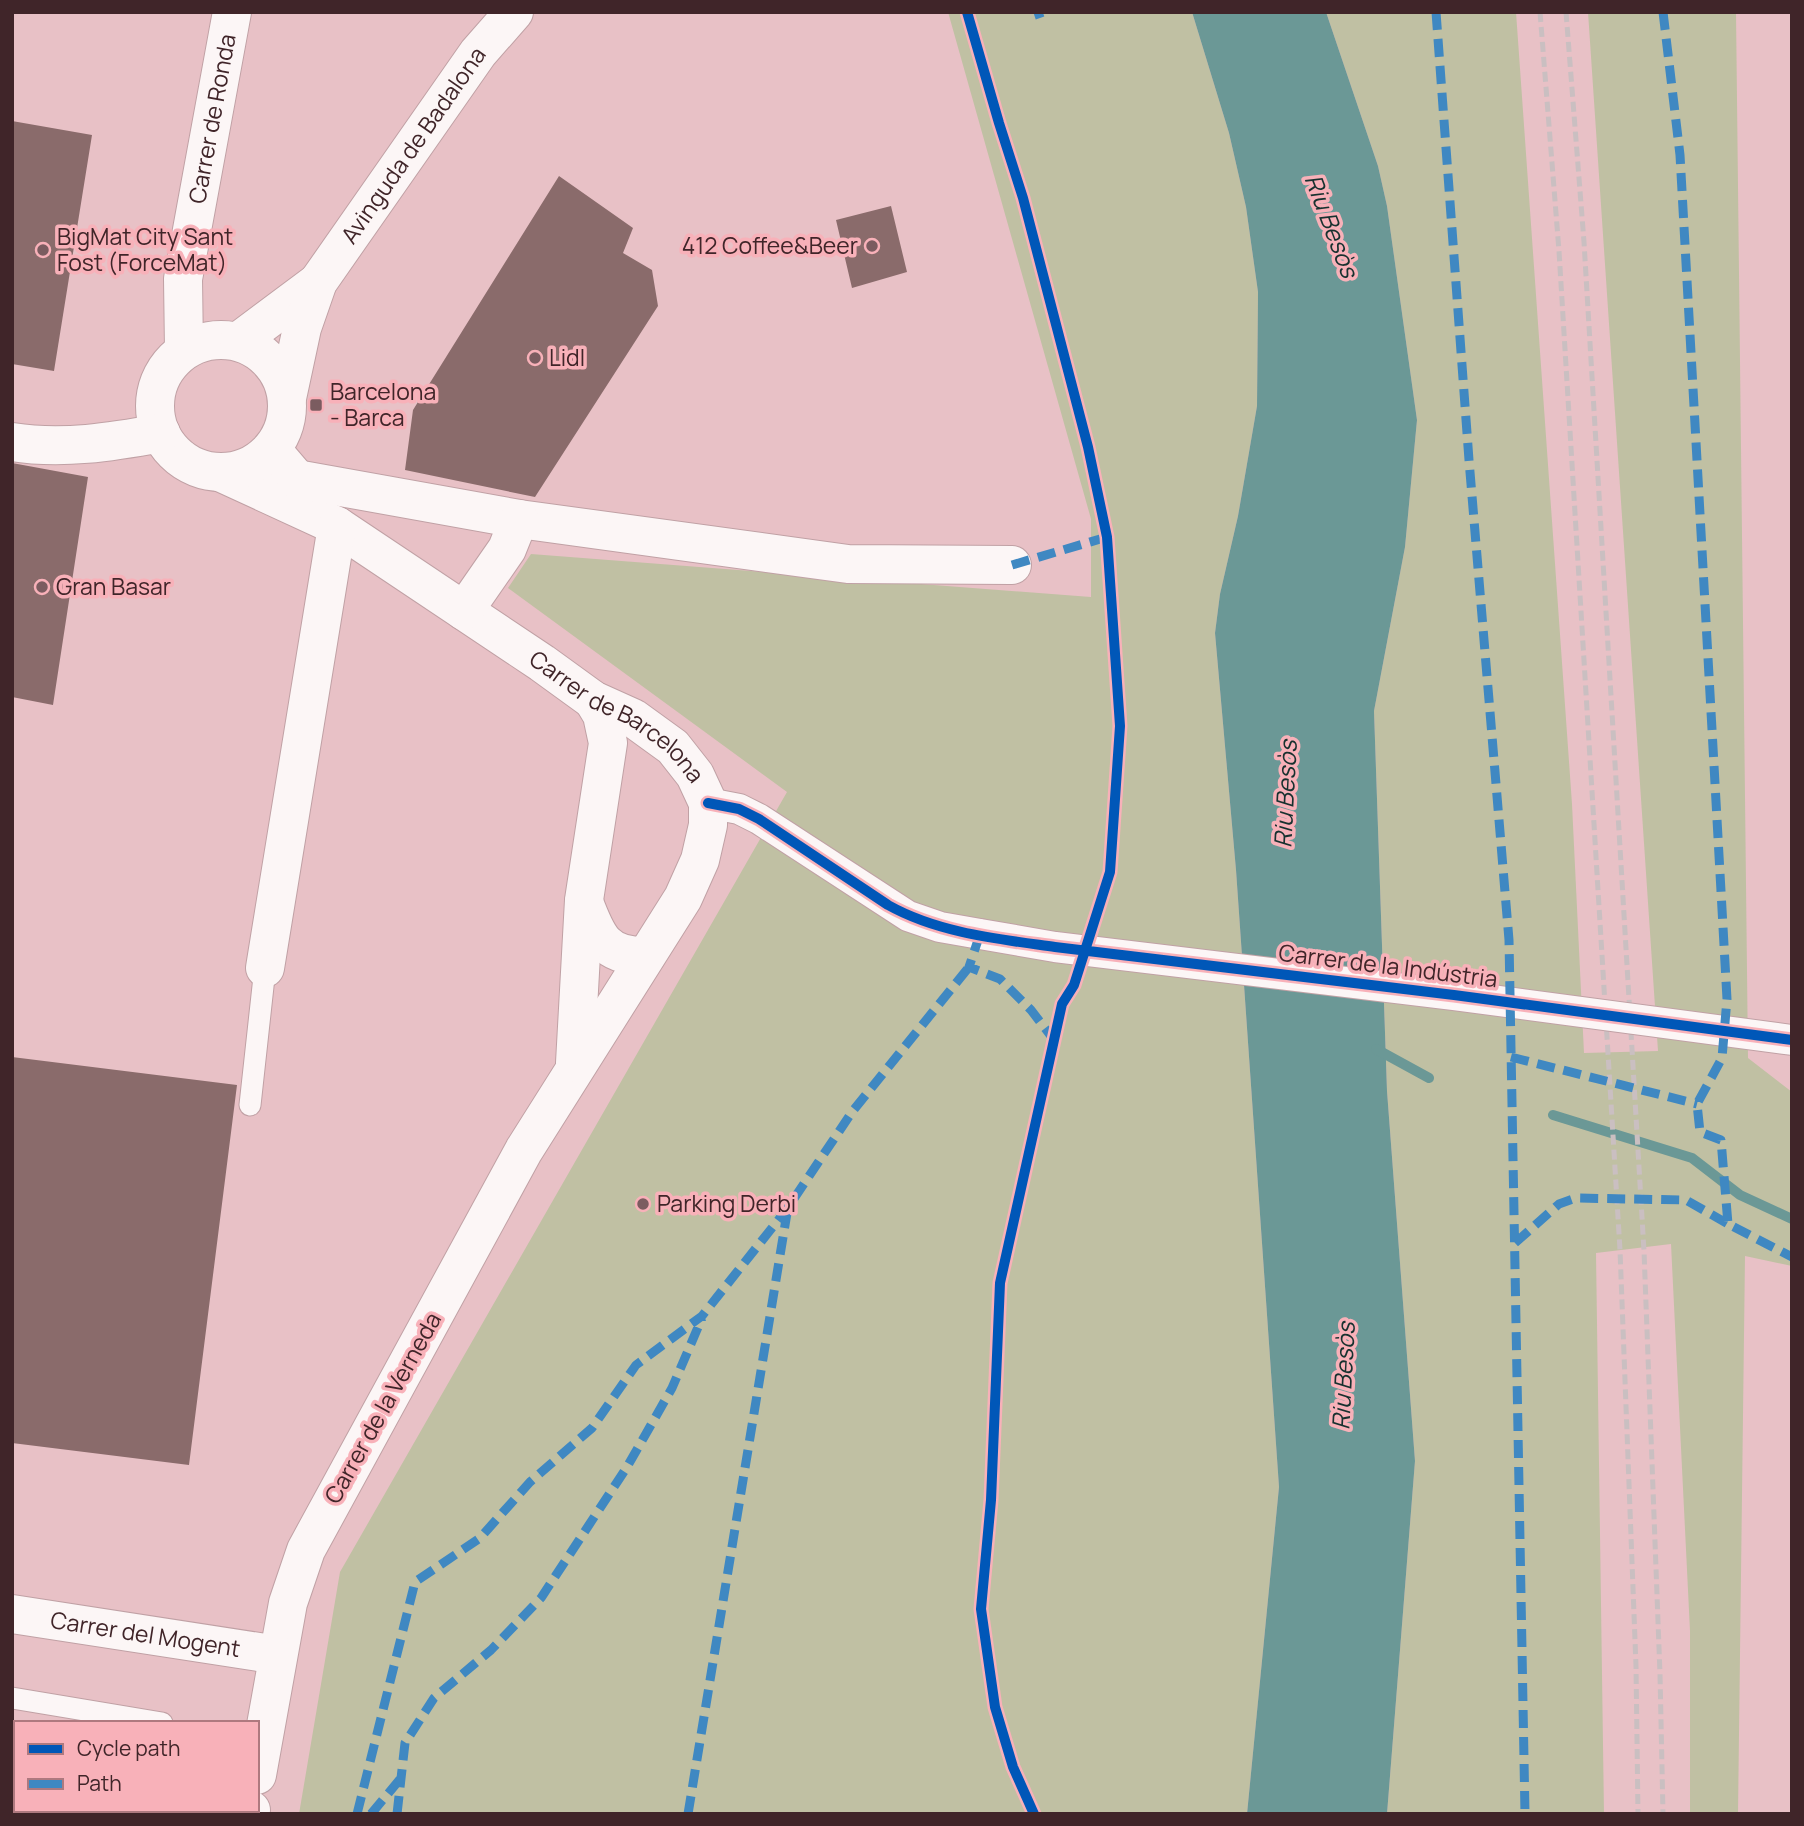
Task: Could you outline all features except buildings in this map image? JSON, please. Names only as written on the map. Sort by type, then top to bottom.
[{"type":"street","name":"Carrer de Ronda","points":[[184,350],[183,279],[232,12]]},
{"type":"street","name":"Avinguda de Badalona","points":[[287,398],[302,328],[318,282],[478,53],[514,12]]},
{"type":"street","name":"Avinguda de Badalona","points":[[239,341],[318,282]]},
{"type":"street","points":[[205,341],[239,341],[260,351],[281,376],[287,398],[286,421],[272,450],[245,468],[222,472],[199,469],[178,457],[169,448],[155,418],[156,389],[166,368],[184,350],[205,341]]},
{"type":"street","points":[[12,442],[72,445],[113,442],[161,433]]},
{"type":"street","name":"Carrer de Barcelona","points":[[272,450],[337,526]]},
{"type":"street","name":"Carrer de Barcelona","points":[[222,472],[337,526],[593,700],[633,718],[673,747],[695,775],[708,803],[739,809],[759,819],[908,916],[940,927],[980,934]]},
{"type":"street","points":[[296,479],[519,519],[848,564],[1012,565]]},
{"type":"street","points":[[464,611],[507,549],[519,519]]},
{"type":"street","points":[[265,968],[337,526]]},
{"type":"street","name":"Carrer de la Verneda","points":[[575,1067],[584,900],[608,743],[602,715],[593,700]]},
{"type":"street","name":"Carrer de la Verneda","points":[[259,1764],[288,1603],[306,1550],[524,1150],[683,898],[700,860],[708,825],[708,803]]},
{"type":"street","points":[[584,900],[594,928],[608,949],[628,957],[646,956]]},
{"type":"street","name":"Carrer de la Indústria","points":[[980,934],[1041,945],[1454,995],[1792,1040]]},
{"type":"street","name":"Carrer del Mogent","points":[[12,1614],[278,1655]]},
{"type":"lane","points":[[250,1105],[265,968]]},
{"type":"lane","points":[[12,1698],[150,1721]]},
{"type":"green space","points":[[948,12],[1192,12],[1229,133],[1246,207],[1258,292],[1257,406],[1238,516],[1220,594],[1215,633],[1236,870],[1279,1487],[1247,1814],[299,1814],[340,1572],[787,792],[508,588],[531,554],[1091,597],[1091,519]]},
{"type":"green space","points":[[1326,12],[1516,12],[1572,804],[1584,1053],[1658,1051],[1588,12],[1736,12],[1748,1058],[1792,1092],[1792,1266],[1745,1256],[1738,1814],[1690,1814],[1690,1631],[1671,1244],[1596,1253],[1604,1814],[1387,1814],[1415,1461],[1387,1091],[1374,711],[1405,547],[1417,420],[1387,206],[1378,166]]},
{"type":"water","name":"Riu Besòs","points":[[1192,12],[1326,12],[1378,166],[1387,206],[1417,420],[1405,547],[1374,711],[1387,1091],[1415,1461],[1387,1814],[1247,1814],[1279,1487],[1236,870],[1215,633],[1220,594],[1238,516],[1257,406],[1258,292],[1246,207],[1229,133]]},
{"type":"waterway","points":[[1376,1049],[1429,1078]]},
{"type":"waterway","points":[[1553,1115],[1692,1158],[1740,1195],[1792,1219]]},
{"type":"railway","points":[[1540,12],[1559,251],[1620,1250],[1636,1666],[1638,1814]]},
{"type":"railway","points":[[1566,12],[1584,242],[1644,1251],[1663,1814]]},
{"type":"marked path","points":[[1038,12],[1040,18]]},
{"type":"marked path","points":[[1436,12],[1469,460],[1509,940],[1525,1814]]},
{"type":"marked path","points":[[1663,12],[1680,155],[1727,999],[1722,1058],[1697,1104],[1700,1132],[1721,1140],[1728,1224],[1792,1257]]},
{"type":"marked path","points":[[1012,565],[1107,537]]},
{"type":"marked path","points":[[980,934],[969,967],[1000,979],[1031,1010],[1054,1040]]},
{"type":"marked path","points":[[357,1814],[415,1582],[480,1538],[530,1482],[592,1428],[636,1365],[702,1316],[787,1209],[852,1112],[969,967]]},
{"type":"marked path","points":[[1511,1057],[1697,1104]]},
{"type":"marked path","points":[[1515,1243],[1559,1204],[1576,1198],[1686,1200],[1728,1224]]},
{"type":"marked path","points":[[688,1814],[787,1213]]},
{"type":"marked path","points":[[397,1814],[405,1743],[434,1698],[491,1650],[541,1598],[627,1467],[672,1388],[702,1318]]},
{"type":"marked path","points":[[371,1814],[401,1778]]},
{"type":"cycle path","points":[[967,12],[1023,198],[1088,447],[1107,537],[1120,726],[1110,872],[1074,985],[1062,1004],[1000,1283],[991,1500],[981,1609],[995,1707],[1013,1767],[1034,1814]]},
{"type":"cycle path","points":[[708,803],[739,809],[759,819],[907,915],[969,934],[1792,1040]]},
{"type":"place","name":"412 Coffee&Beer","points":[[872,246]]},
{"type":"place","name":"BigMat City Sant Fost (ForceMat)","points":[[43,250]]},
{"type":"place","name":"Lidl","points":[[535,358]]},
{"type":"place","name":"Barcelona - Barca","points":[[316,405]]},
{"type":"place","name":"Gran Basar","points":[[42,587]]},
{"type":"place","name":"Parking Derbi","points":[[643,1204]]}]
